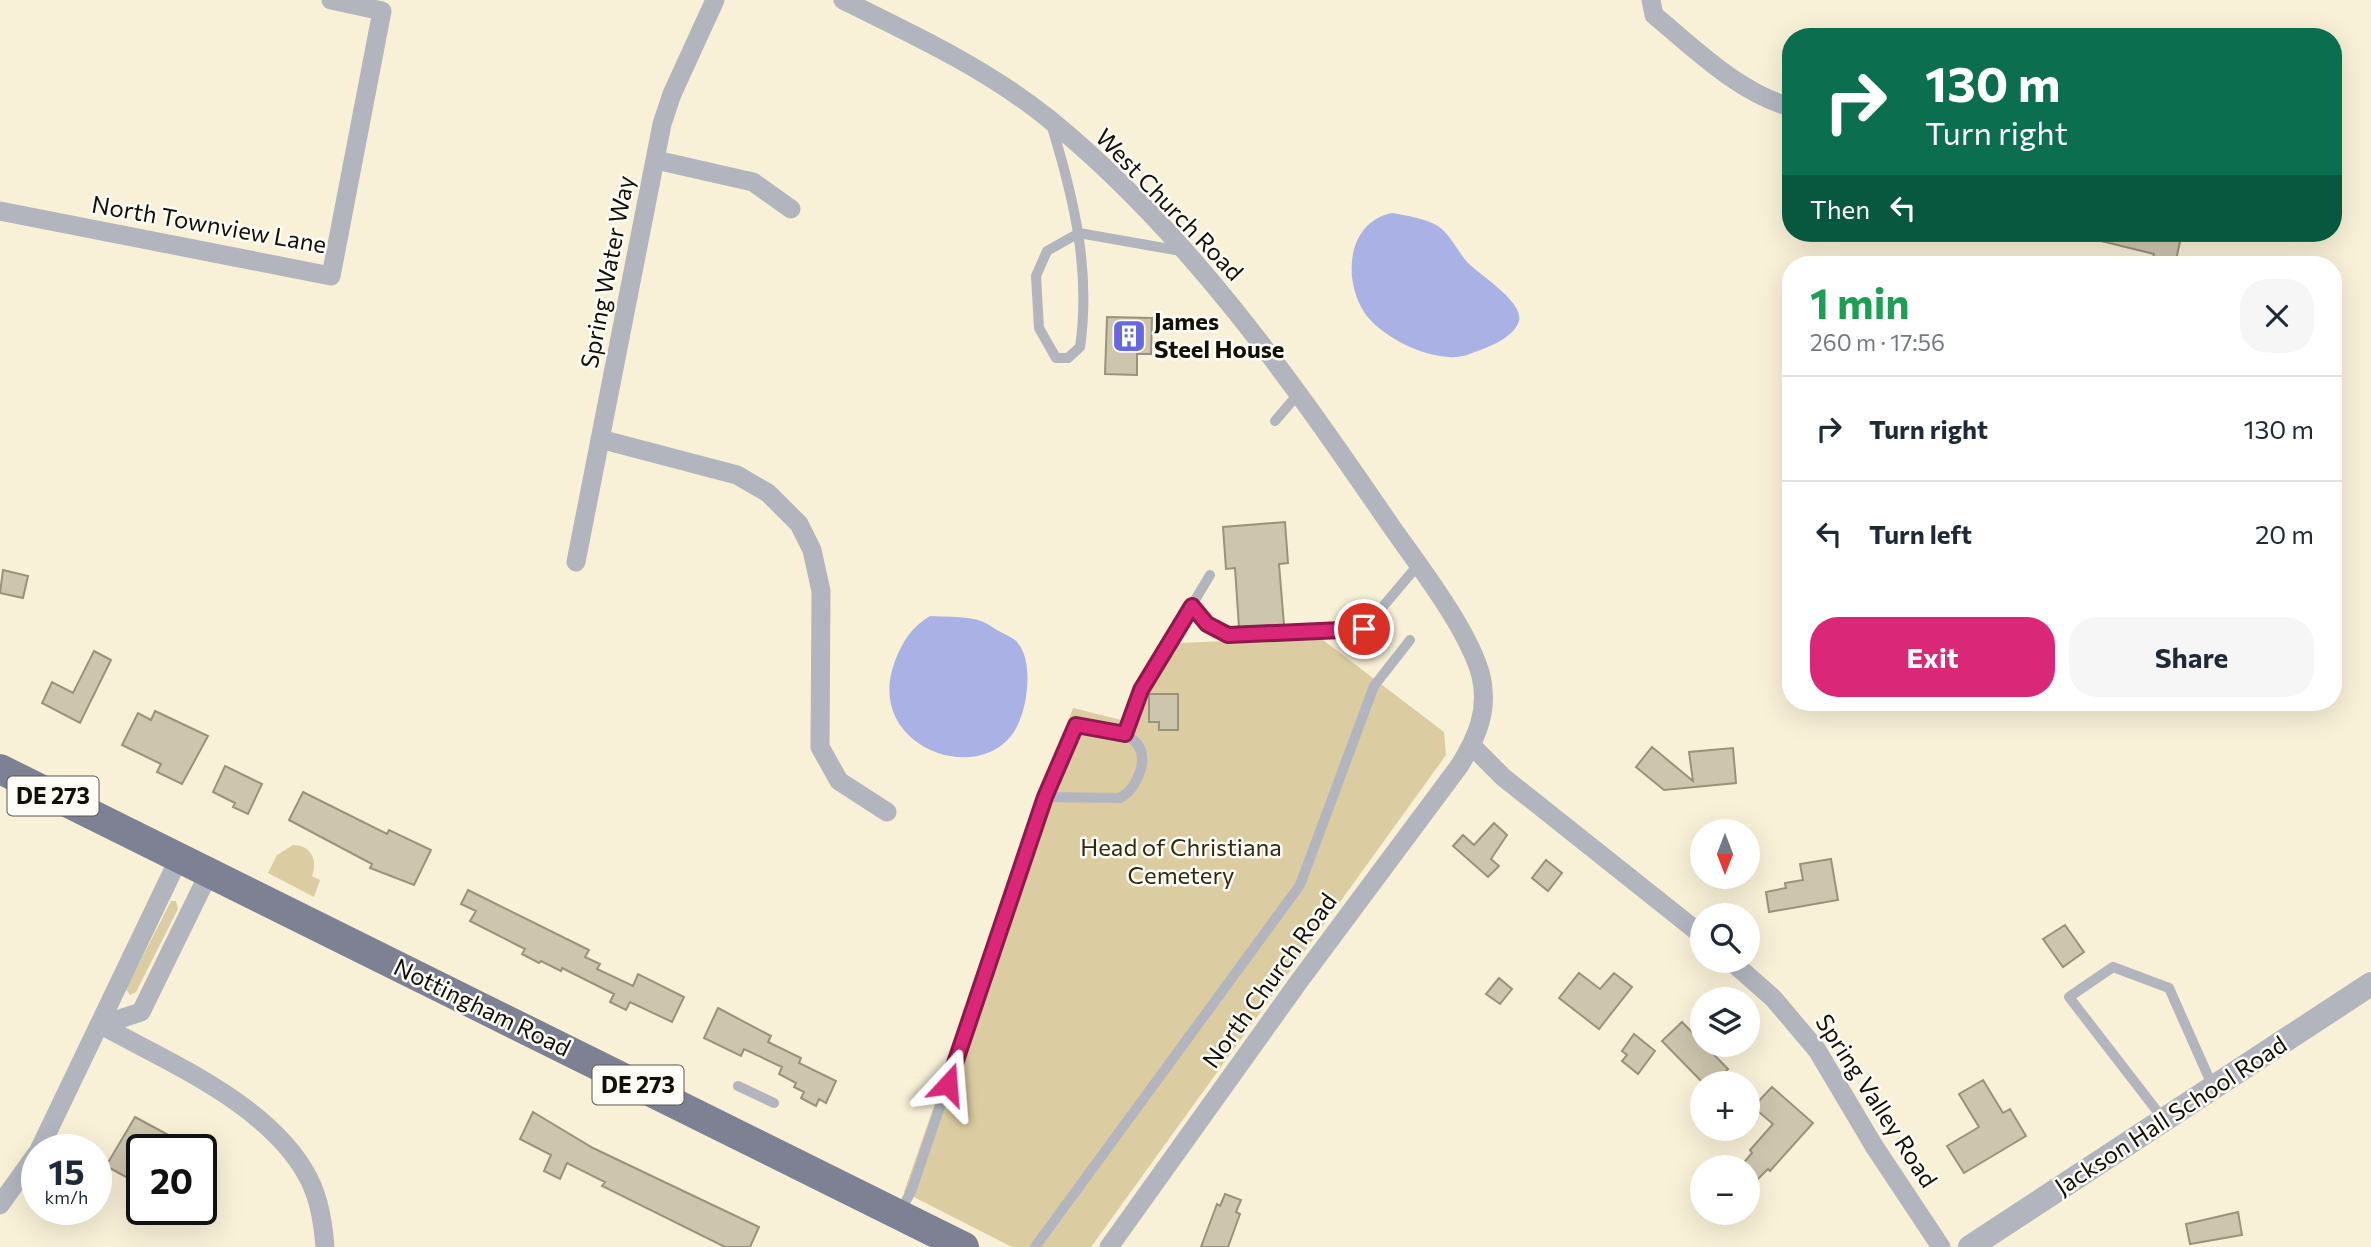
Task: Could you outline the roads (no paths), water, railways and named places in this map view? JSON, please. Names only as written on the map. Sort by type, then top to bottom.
[{"type":"main road","name":"Nottingham Road","points":[[0,769],[964,1247]]},
{"type":"street","name":"North Townview Lane","points":[[0,211],[331,276],[382,10],[331,0]]},
{"type":"street","name":"Spring Water Way","points":[[576,562],[671,94],[715,0]]},
{"type":"street","name":"West Church Road","points":[[843,0],[975,69],[1050,120],[1116,181],[1185,252],[1299,393],[1418,565],[1469,646],[1480,675],[1482,715],[1472,746]]},
{"type":"street","points":[[1651,0],[1654,15],[1721,71],[1782,105]]},
{"type":"street","points":[[656,160],[753,181],[792,209]]},
{"type":"street","points":[[600,439],[737,475],[768,493],[799,524],[812,550],[821,591],[820,747],[839,781],[887,812]]},
{"type":"street","points":[[1472,746],[1503,777],[1690,926]]},
{"type":"street","name":"North Church Road","points":[[1109,1247],[1472,746]]},
{"type":"street","points":[[47,1134],[178,858]]},
{"type":"street","points":[[101,1025],[141,1012],[209,873]]},
{"type":"street","name":"Spring Valley Road","points":[[1745,973],[1773,998],[1817,1049],[1874,1146],[1941,1247]]},
{"type":"street","name":"Jackson Hall School Road","points":[[1970,1247],[2371,984]]},
{"type":"street","points":[[101,1025],[212,1088],[276,1135],[300,1162],[310,1181],[323,1224],[325,1247]]},
{"type":"street","points":[[0,1205],[21,1176]]},
{"type":"lane","points":[[1050,120],[1072,193],[1079,233],[1085,314],[1080,347],[1068,358],[1056,358],[1039,328],[1036,276],[1047,251],[1079,233],[1185,252]]},
{"type":"lane","points":[[1275,421],[1299,393]]},
{"type":"lane","points":[[1192,606],[1207,624],[1228,635],[1364,629],[1418,565]]},
{"type":"lane","points":[[1125,734],[1141,690],[1210,575]]},
{"type":"lane","points":[[1035,1247],[1300,885],[1374,686],[1410,640]]},
{"type":"lane","points":[[899,1214],[912,1189],[1045,797],[1076,725],[1125,734],[1140,744],[1141,768],[1129,793],[1108,799],[1045,797]]},
{"type":"lane","points":[[2165,1121],[2069,997],[2113,967],[2169,988],[2214,1089]]},
{"type":"lane","points":[[738,1086],[774,1103]]},
{"type":"water","points":[[1392,213],[1422,219],[1442,229],[1468,263],[1500,289],[1515,306],[1519,314],[1516,328],[1497,343],[1467,355],[1454,357],[1425,353],[1410,347],[1372,322],[1357,298],[1353,283],[1353,253],[1366,227],[1377,218]]},
{"type":"water","points":[[930,616],[962,617],[982,622],[1015,640],[1025,657],[1027,692],[1019,722],[1004,743],[983,755],[958,757],[934,752],[912,738],[896,718],[889,692],[895,661],[909,635]]},
{"type":"place","name":"James Steel House","points":[[1129,336]]},
{"type":"park label","name":"Head of Christiana Cemetery","points":[[1181,862]]}]
